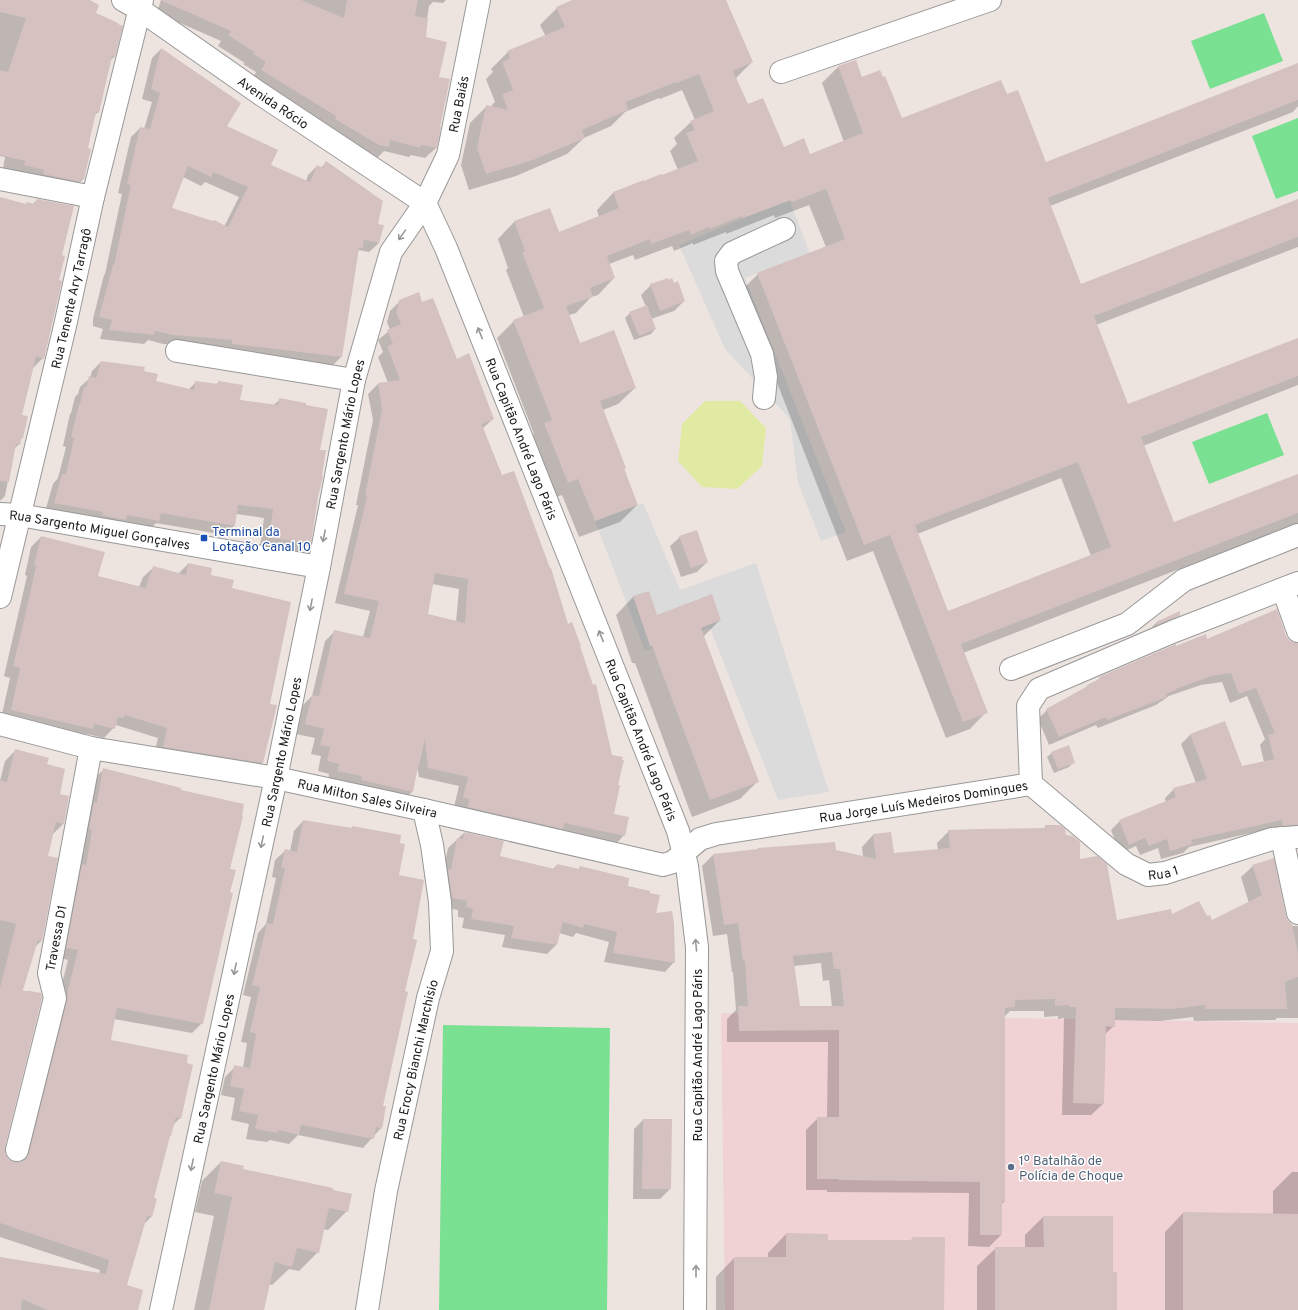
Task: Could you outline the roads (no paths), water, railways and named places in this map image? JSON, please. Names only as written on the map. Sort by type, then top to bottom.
[{"type":"street","name":"Rua Baiás","points":[[425,203],[448,156],[479,0]]},
{"type":"street","points":[[781,72],[990,0]]},
{"type":"street","name":"Avenida Rócio","points":[[135,3],[259,93],[425,203]]},
{"type":"street","name":"Rua Tenente Ary Tarragô","points":[[0,597],[10,515],[65,326],[135,3]]},
{"type":"street","points":[[0,179],[93,197]]},
{"type":"street","name":"Rua Sargento Mário Lopes","points":[[161,1310],[276,778],[354,380],[391,252],[425,203]]},
{"type":"street","name":"Rua Capitão André Lago Páris","points":[[425,203],[446,248],[564,542],[678,831],[684,853],[697,947],[695,1310]]},
{"type":"street","points":[[764,398],[766,377],[762,354],[727,272],[726,261],[732,253],[784,229]]},
{"type":"street","points":[[177,351],[354,380]]},
{"type":"street","name":"Rua Sargento Miguel Gonçalves","points":[[10,515],[318,567]]},
{"type":"street","points":[[1011,669],[1127,624],[1184,580],[1298,535]]},
{"type":"street","points":[[1290,586],[1298,631]]},
{"type":"street","name":"Rua Jorge Luís Medeiros Domingues","points":[[684,853],[700,839],[716,834],[1031,784],[1028,706],[1039,689],[1172,632],[1290,586]]},
{"type":"street","name":"Rua Milton Sales Silveira","points":[[0,724],[92,748],[276,778],[424,810],[663,865],[673,862],[684,853]]},
{"type":"street","name":"Travessa D1","points":[[17,1150],[55,998],[49,973],[92,748]]},
{"type":"street","name":"Rua 1","points":[[1031,784],[1126,864],[1148,874],[1165,873],[1272,839],[1290,838]]},
{"type":"street","name":"Rua Erocy Bianchi Marchisio","points":[[367,1310],[386,1191],[428,998],[442,951],[440,902],[432,845],[424,810]]},
{"type":"street","points":[[1290,838],[1298,913]]},
{"type":"place","name":"Terminal da Lotação Canal 10","points":[[204,538]]},
{"type":"place","name":"1º Batalhão de Polícia de Choque","points":[[1011,1167]]}]
